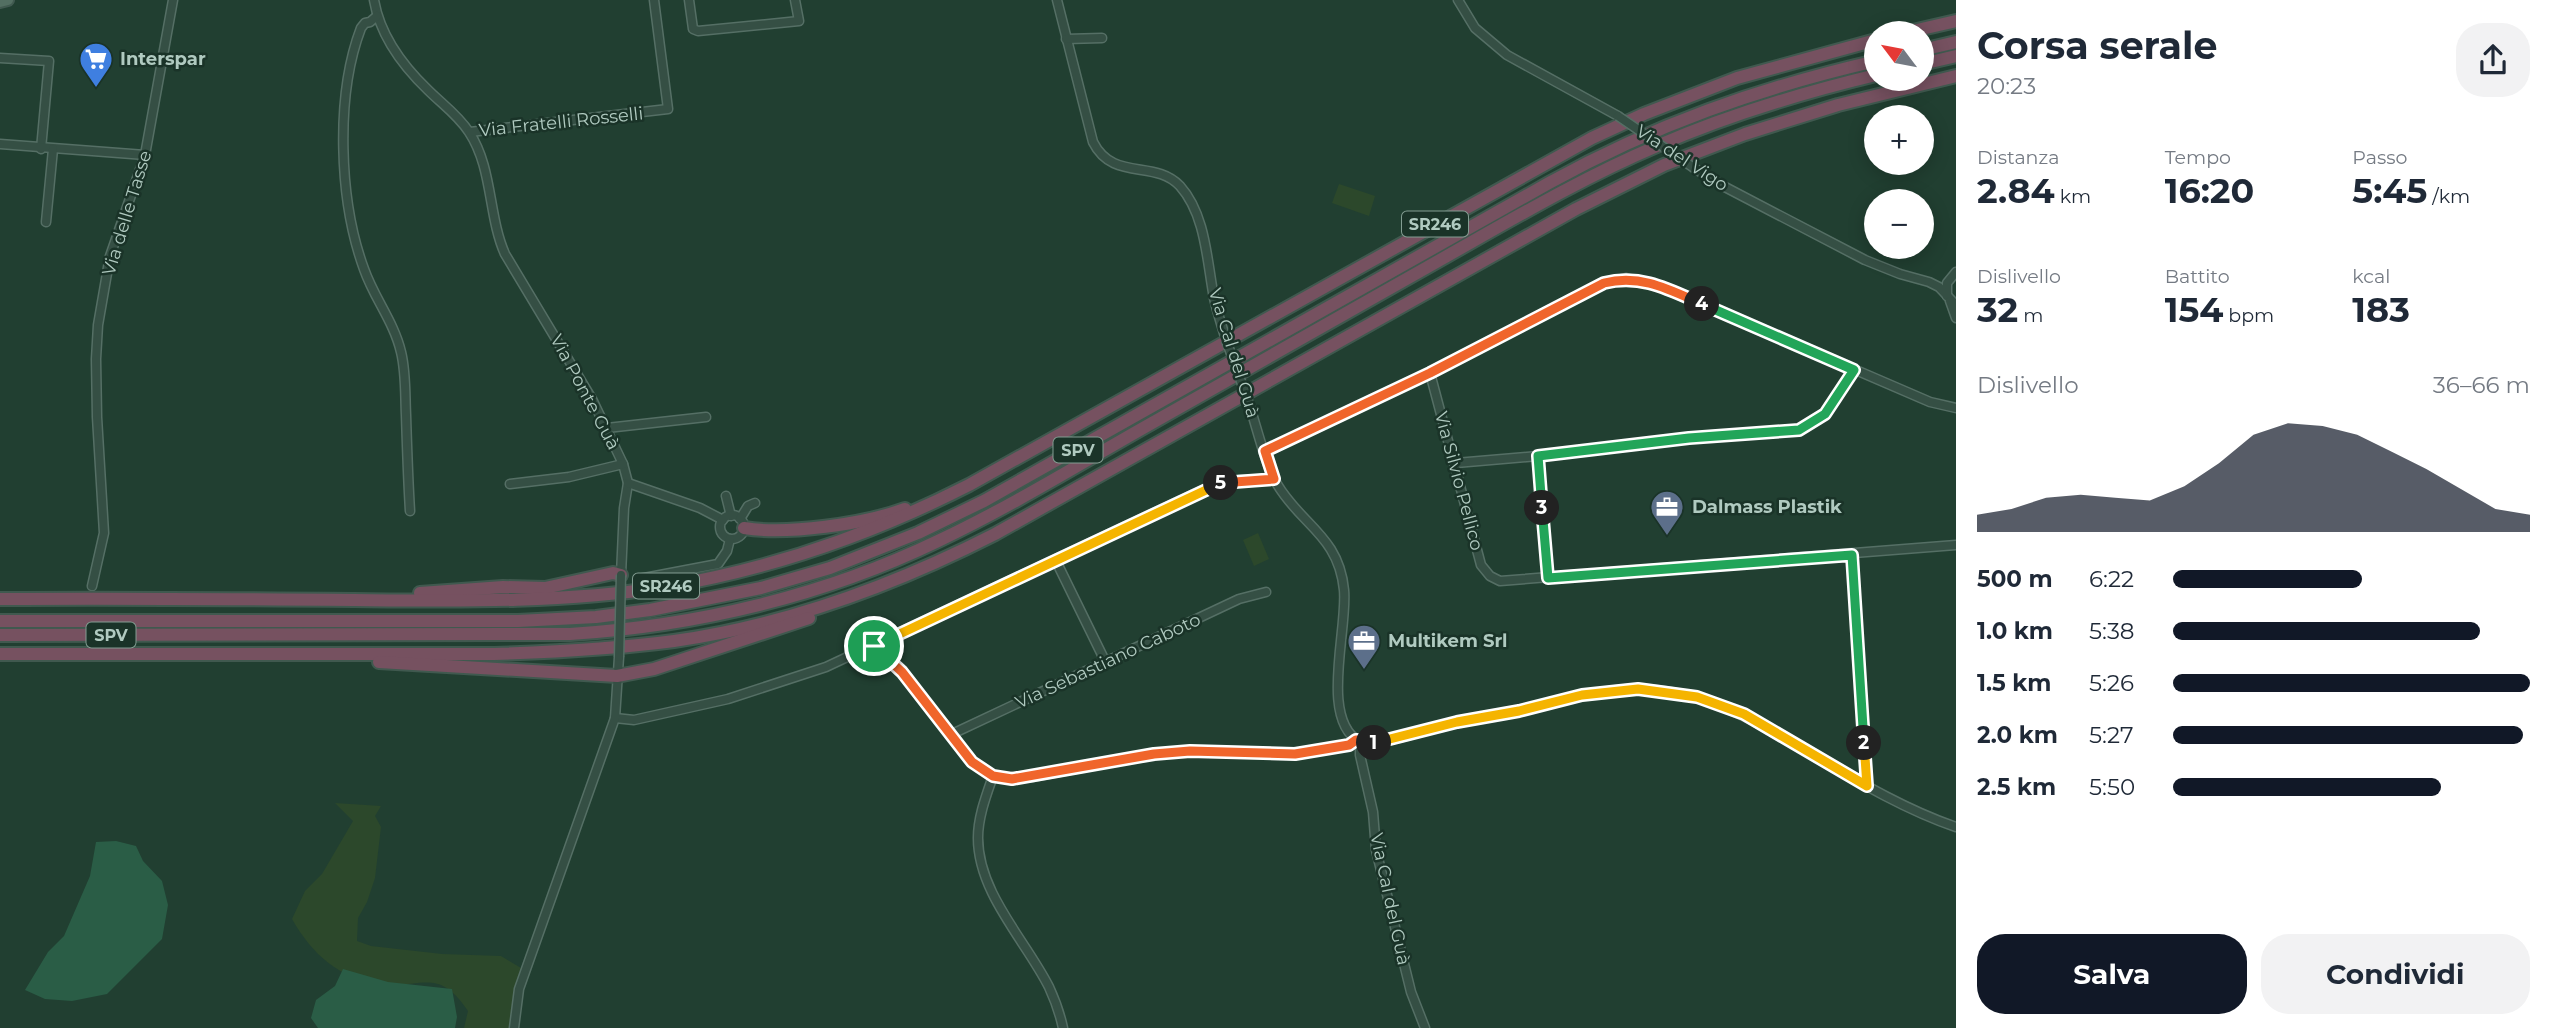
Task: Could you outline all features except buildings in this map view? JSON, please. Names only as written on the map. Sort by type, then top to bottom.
[{"type":"highway","points":[[1934,26],[1956,21]]},
{"type":"highway","points":[[1934,47],[1956,42]]},
{"type":"highway","name":"SR246","points":[[3,599],[565,598],[664,587],[811,551],[874,529],[933,503],[1017,460],[1592,138],[1644,114],[1737,78],[1864,43]]},
{"type":"highway","points":[[1934,61],[1956,55]]},
{"type":"highway","name":"SPV","points":[[0,621],[555,619],[680,606],[793,580],[887,547],[984,501],[1527,195],[1620,146],[1749,94],[1864,64]]},
{"type":"highway","points":[[289,655],[617,676],[654,670],[711,652],[867,597],[918,576],[1048,506],[1566,215],[1664,165],[1789,119],[1956,76]]},
{"type":"highway","name":"SPV","points":[[0,635],[523,635],[620,630],[692,619],[774,601],[853,576],[927,546],[1010,504],[1597,174],[1673,139],[1753,109],[1864,78]]},
{"type":"highway","points":[[734,521],[784,530],[836,524],[902,510],[1017,460]]},
{"type":"highway","points":[[0,654],[563,652],[676,640],[723,632],[816,608],[869,590],[954,555]]},
{"type":"highway","points":[[291,599],[347,594],[545,587],[613,573],[621,575]]},
{"type":"main road","points":[[0,2],[8,0]]},
{"type":"street","name":"Via Ponte Guà","points":[[374,0],[377,16],[388,40],[402,60],[470,132],[483,165],[497,237],[593,399],[623,464],[628,483],[624,508],[615,718],[519,989],[514,1028]]},
{"type":"street","name":"Via Fratelli Rosselli","points":[[470,132],[668,109],[654,0]]},
{"type":"street","points":[[689,0],[695,31],[799,21],[795,0]]},
{"type":"street","name":"Via Cal del Guà","points":[[1057,0],[1087,127],[1096,149],[1112,164],[1165,176],[1179,185],[1190,202],[1197,215],[1204,241],[1215,302],[1226,340],[1274,479],[1292,505],[1327,541],[1337,559],[1344,590],[1339,671],[1340,716],[1346,730],[1358,741],[1373,812],[1376,850],[1411,992],[1425,1028]]},
{"type":"street","name":"Via del Vigo","points":[[1458,0],[1480,33],[1507,55],[1618,116],[1725,187],[1865,260],[1930,282],[1951,301]]},
{"type":"street","name":"Via delle Tasse","points":[[92,586],[104,533],[97,417],[98,325],[113,247],[145,155],[171,2]]},
{"type":"street","points":[[377,16],[361,28],[347,83],[347,194],[363,268],[395,331],[403,359],[410,511]]},
{"type":"street","points":[[1066,39],[1102,38]]},
{"type":"street","points":[[0,58],[49,61],[41,149]]},
{"type":"street","points":[[0,144],[145,155]]},
{"type":"street","points":[[46,222],[53,149]]},
{"type":"street","points":[[1930,282],[1955,273]]},
{"type":"street","points":[[1955,273],[1947,283],[1956,318]]},
{"type":"street","points":[[1265,451],[1430,373],[1604,283],[1626,278],[1668,289],[1930,402],[1956,408]]},
{"type":"street","points":[[1455,463],[1689,438],[1799,430],[1825,414],[1854,370]]},
{"type":"street","name":"Via Silvio Pellico","points":[[1430,373],[1481,565],[1490,576],[1500,581],[1548,578]]},
{"type":"street","points":[[607,428],[706,417]]},
{"type":"street","points":[[1538,456],[1548,578],[1956,545]]},
{"type":"street","points":[[510,484],[569,477],[623,464]]},
{"type":"street","points":[[615,718],[634,720],[728,699],[826,667],[1209,487],[1239,480],[1274,479]]},
{"type":"street","points":[[628,483],[734,521]]},
{"type":"street","points":[[726,496],[741,535],[730,539]]},
{"type":"street","points":[[730,539],[721,532],[748,506],[755,503]]},
{"type":"street","points":[[639,579],[718,564],[727,551],[730,539]]},
{"type":"street","points":[[1852,555],[1867,786]]},
{"type":"street","points":[[1056,561],[1106,663]]},
{"type":"street","name":"Via Sebastiano Caboto","points":[[951,734],[1239,599],[1266,592]]},
{"type":"street","points":[[874,646],[902,672],[972,762],[993,776],[1012,779],[1032,777],[1154,754],[1181,752],[1295,754],[1358,741],[1385,741],[1457,722],[1519,711],[1582,695],[1638,689],[1697,697],[1744,714],[1867,786],[1956,827]]},
{"type":"street","points":[[993,776],[983,803],[977,836],[978,850],[993,894],[1005,918],[1049,987],[1063,1028]]},
{"type":"shaded area","points":[[1339,184],[1375,196],[1369,216],[1332,203]]},
{"type":"shaded area","points":[[1258,533],[1269,559],[1254,566],[1243,540]]},
{"type":"shaded area","points":[[335,803],[381,806],[375,816],[381,827],[375,878],[358,918],[357,941],[371,946],[442,954],[501,956],[521,968],[511,1028],[464,1028],[468,1011],[448,988],[429,982],[395,985],[352,977],[328,963],[308,943],[292,919],[305,891],[322,874],[353,821]]},
{"type":"shaded area","points":[[116,841],[136,846],[143,861],[162,881],[168,905],[162,939],[107,994],[72,1001],[45,999],[25,990],[48,952],[64,936],[90,876],[96,842]]},
{"type":"shaded area","points":[[343,969],[388,982],[452,989],[457,1017],[455,1028],[318,1028],[311,1018],[316,1000],[335,986]]},
{"type":"place","name":"Interspar","points":[[96,89]]},
{"type":"place","name":"Dalmass Plastik","points":[[1667,537]]},
{"type":"place","name":"Multikem Srl","points":[[1364,671]]},
{"type":"route","points":[[1626,278],[1668,289],[1854,370],[1825,414],[1799,430],[1689,438],[1538,456],[1548,578],[1852,555],[1867,786],[1744,714],[1697,697],[1638,689],[1582,695],[1519,711],[1457,722],[1385,741],[1373,743],[1356,740],[1349,745],[1317,751],[1273,755],[1190,751],[1154,754],[1032,777],[1002,778],[985,772],[972,762],[902,672],[874,646],[1209,487],[1222,482],[1274,479],[1265,451],[1430,373],[1604,283],[1626,278]]}]
